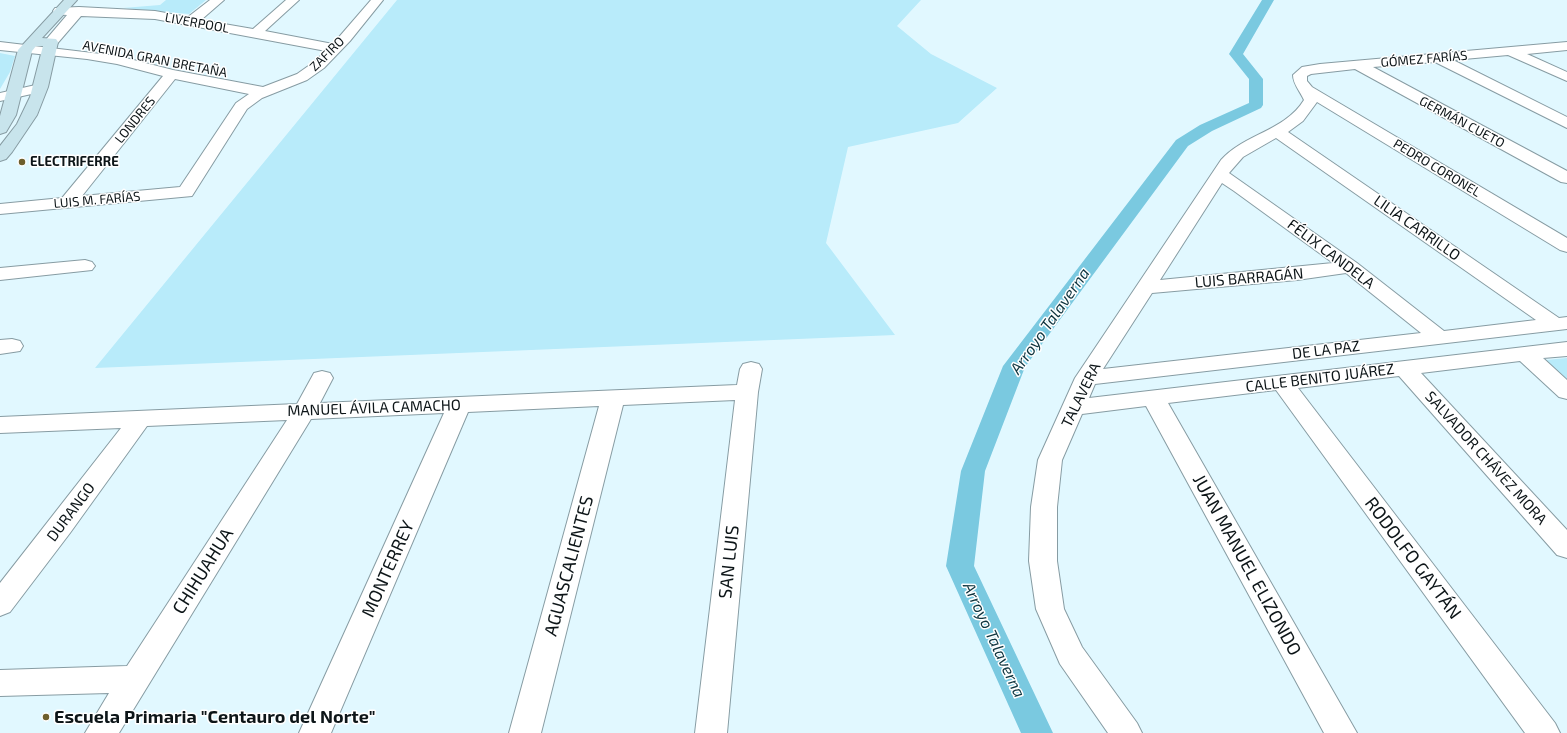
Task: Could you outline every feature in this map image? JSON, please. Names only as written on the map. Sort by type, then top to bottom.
[{"type":"street","points":[[0,129],[8,115],[28,46],[59,11],[71,0]]},
{"type":"street","points":[[191,21],[218,0]]},
{"type":"street","points":[[255,34],[293,0]]},
{"type":"street","name":"ZAFIRO","points":[[264,92],[284,86],[311,72],[377,0]]},
{"type":"street","name":"LIVERPOOL","points":[[59,11],[129,13],[191,21],[334,48]]},
{"type":"street","points":[[0,156],[13,142],[31,113],[40,88],[49,46],[67,22],[79,11]]},
{"type":"street","name":"AVENIDA GRAN BRETAÑA","points":[[0,46],[49,46],[119,50],[284,86]]},
{"type":"street","name":"AVENIDA GRAN BRETAÑA","points":[[49,46],[118,60],[172,74],[264,92]]},
{"type":"street","name":"GÓMEZ FARÍAS","points":[[1307,90],[1300,81],[1300,75],[1307,70],[1567,46]]},
{"type":"street","points":[[1509,51],[1567,77]]},
{"type":"street","points":[[1438,58],[1567,123]]},
{"type":"street","name":"GERMÁN CUETO","points":[[1358,65],[1567,178]]},
{"type":"street","name":"LONDRES","points":[[68,202],[172,74]]},
{"type":"street","points":[[0,97],[40,88]]},
{"type":"street","name":"TALAVERA","points":[[1126,733],[1071,655],[1050,609],[1043,560],[1044,507],[1050,460],[1086,378],[1147,287],[1219,174],[1237,153],[1278,132],[1308,108],[1311,100],[1307,90]]},
{"type":"street","name":"PEDRO CORONEL","points":[[1307,90],[1567,246]]},
{"type":"street","name":"LUIS M. FARÍAS","points":[[0,208],[186,192],[241,106],[264,92]]},
{"type":"street","name":"LILIA CARRILLO","points":[[1278,132],[1561,324]]},
{"type":"street","name":"FÉLIX CANDELA","points":[[1219,174],[1240,186],[1350,268],[1439,338]]},
{"type":"street","points":[[0,274],[85,266]]},
{"type":"street","name":"LUIS BARRAGÁN","points":[[1147,287],[1350,268]]},
{"type":"street","name":"DE LA PAZ","points":[[1086,378],[1561,324]]},
{"type":"street","name":"CALLE BENITO JUÁREZ","points":[[1073,407],[1567,349]]},
{"type":"street","points":[[1525,354],[1567,392]]},
{"type":"street","name":"SALVADOR CHÁVEZ MORA","points":[[1404,368],[1567,548]]},
{"type":"street","name":"CHIHUAHUA","points":[[101,733],[305,410],[322,378]]},
{"type":"street","name":"MANUEL ÁVILA CAMACHO","points":[[0,425],[305,410],[613,398],[749,380]]},
{"type":"street","name":"SAN LUIS","points":[[711,733],[749,380]]},
{"type":"street","name":"RODOLFO GAYTÁN","points":[[1282,382],[1544,733]]},
{"type":"street","name":"JUAN MANUEL ELIZONDO","points":[[1153,397],[1341,733]]},
{"type":"street","name":"AGUASCALIENTES","points":[[525,733],[613,398]]},
{"type":"street","name":"MONTERREY","points":[[315,733],[460,404]]},
{"type":"street","name":"DURANGO","points":[[0,604],[61,526],[140,419]]},
{"type":"street","points":[[0,683],[134,679]]},
{"type":"shaded area","points":[[166,0],[206,0],[189,14],[123,8],[160,5]]},
{"type":"shaded area","points":[[397,0],[921,0],[897,26],[931,54],[997,88],[958,123],[848,147],[826,243],[895,335],[95,368]]},
{"type":"shaded area","points":[[0,53],[15,56],[10,72],[0,89]]},
{"type":"shaded area","points":[[1567,358],[1567,386],[1552,372],[1546,360]]},
{"type":"waterway","name":"Arroyo Talaverna","points":[[1037,733],[960,566],[973,471],[1014,366],[1182,143],[1206,128],[1256,105],[1256,79],[1236,54],[1268,0]]},
{"type":"place","name":"ELECTRIFERRE","points":[[22,162]]},
{"type":"place","name":"Escuela Primaria \"Centauro del Norte\"","points":[[46,717]]}]
